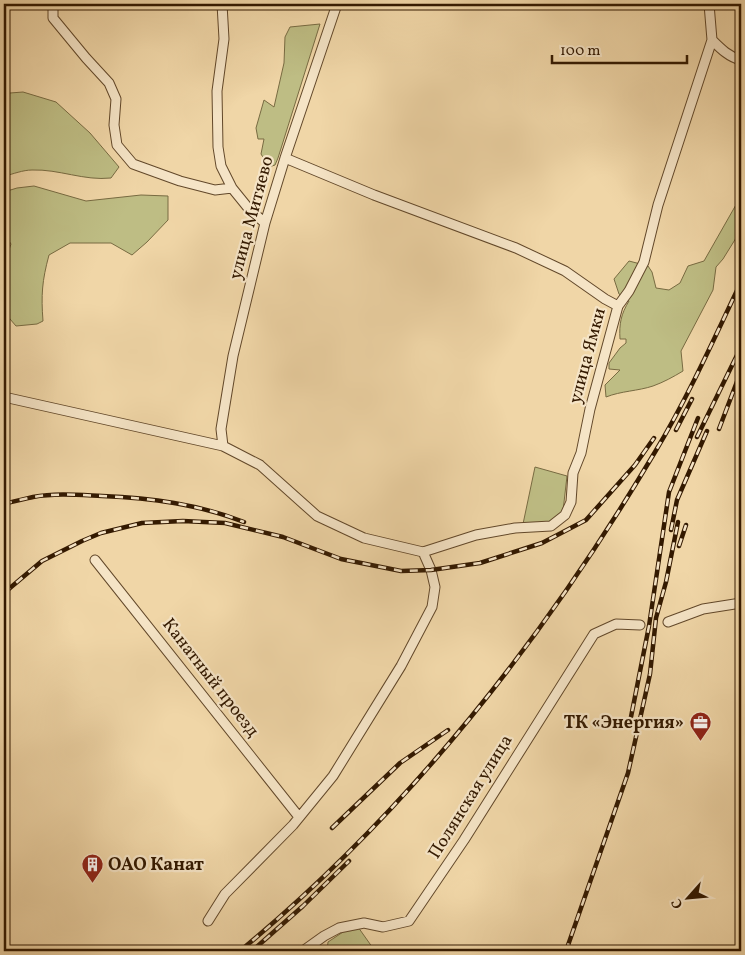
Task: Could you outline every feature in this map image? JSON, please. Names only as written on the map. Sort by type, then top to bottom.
[{"type":"street","name":"улица Митяево","points":[[53,4],[53,18],[109,83],[116,99],[114,125],[117,145],[132,164],[197,186],[215,190],[232,188]]},
{"type":"street","points":[[222,4],[224,39],[217,91],[218,147],[221,166],[232,188],[249,209],[265,223]]},
{"type":"street","name":"улица Митяево","points":[[222,446],[222,429],[233,356],[265,223],[337,4]]},
{"type":"street","name":"улица Ямки","points":[[423,552],[476,535],[515,528],[551,526],[565,515],[570,502],[574,473],[581,453],[595,390],[618,306],[629,291],[644,262],[658,205],[712,40],[710,4]]},
{"type":"street","points":[[712,40],[734,58],[741,60]]},
{"type":"street","points":[[285,158],[374,195],[516,248],[565,271],[618,306]]},
{"type":"street","points":[[4,397],[222,446],[260,465],[317,516],[364,538],[423,552],[431,570],[435,587],[432,607],[401,666],[333,776],[299,817],[225,894],[208,921]]},
{"type":"street","name":"Канатный проезд","points":[[95,560],[299,817]]},
{"type":"street","points":[[668,622],[703,609],[741,603]]},
{"type":"street","name":"Полянская улица","points":[[303,951],[339,928],[364,923],[383,928],[409,921],[464,840],[594,634],[616,624],[640,625]]},
{"type":"shaded area","points":[[320,24],[278,158],[275,165],[269,167],[261,154],[264,139],[258,139],[256,128],[264,100],[274,107],[284,63],[285,37],[290,27]]},
{"type":"shaded area","points":[[23,92],[56,102],[90,133],[119,167],[111,178],[91,178],[42,170],[25,171],[5,176],[4,100],[10,93]]},
{"type":"shaded area","points":[[34,186],[86,201],[141,195],[168,196],[168,220],[132,255],[111,243],[70,243],[49,255],[43,288],[43,321],[37,324],[16,326],[4,312],[4,264],[11,244],[7,238],[7,228],[4,226],[4,192]]},
{"type":"shaded area","points":[[741,192],[741,230],[716,267],[713,290],[681,351],[683,371],[653,386],[606,397],[605,385],[620,370],[609,369],[609,363],[626,343],[626,339],[620,339],[620,329],[622,315],[629,301],[619,294],[614,279],[629,261],[648,266],[652,272],[656,288],[669,290],[680,283],[688,266],[704,261],[737,203]]},
{"type":"shaded area","points":[[535,467],[567,476],[563,511],[544,526],[523,524]]},
{"type":"shaded area","points":[[358,927],[375,951],[327,951],[328,942],[349,928]]},
{"type":"railway","points":[[240,951],[302,897],[360,841],[469,720],[519,655],[567,589],[655,452],[690,389],[741,282]]},
{"type":"railway","points":[[697,437],[741,347]]},
{"type":"railway","points":[[719,429],[741,371]]},
{"type":"railway","points":[[676,430],[692,399]]},
{"type":"railway","points":[[629,727],[649,626],[669,492],[698,418]]},
{"type":"railway","points":[[671,530],[677,500],[707,431]]},
{"type":"railway","points":[[4,593],[42,561],[101,533],[142,523],[183,521],[225,523],[283,537],[341,559],[401,571],[431,570],[480,563],[542,543],[586,520],[635,465],[654,438]]},
{"type":"railway","points":[[4,504],[50,495],[120,497],[192,506],[244,522]]},
{"type":"railway","points":[[566,951],[628,773],[650,674],[656,618],[666,582],[678,522]]},
{"type":"railway","points":[[679,546],[686,525]]},
{"type":"railway","points":[[332,828],[400,763],[448,730]]},
{"type":"railway","points":[[252,951],[303,906],[349,861]]},
{"type":"place","name":"ТК «Энергия»","points":[[700,742]]},
{"type":"place","name":"ОАО Канат","points":[[92,884]]}]
